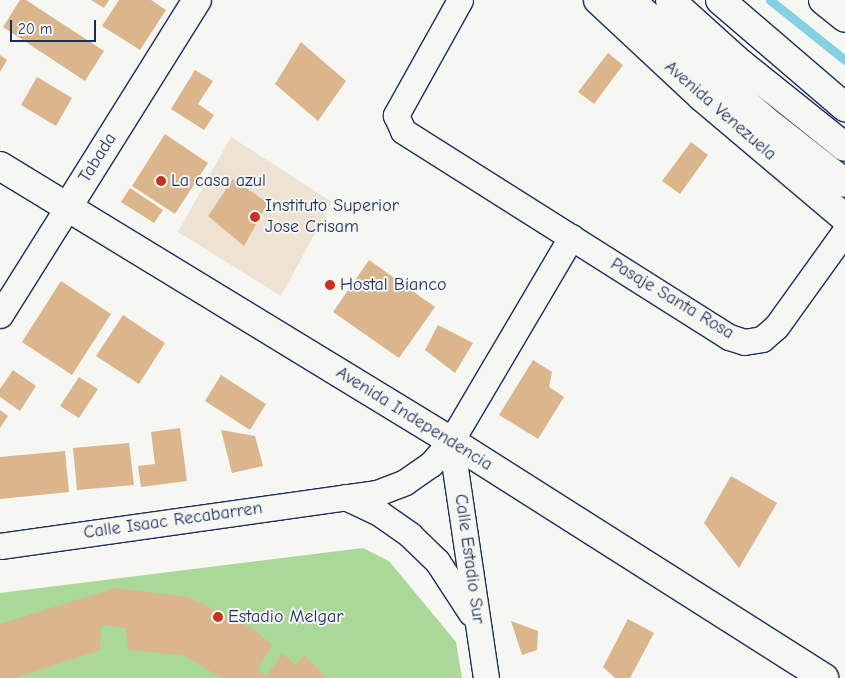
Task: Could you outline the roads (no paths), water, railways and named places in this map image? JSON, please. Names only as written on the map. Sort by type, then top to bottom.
[{"type":"main road","name":"Tabada","points":[[67,208],[197,0]]},
{"type":"main road","name":"Avenida Venezuela","points":[[598,0],[702,97],[845,218]]},
{"type":"main road","points":[[630,0],[766,121],[845,184]]},
{"type":"main road","points":[[670,0],[747,69],[845,147]]},
{"type":"main road","points":[[720,0],[845,106]]},
{"type":"main road","points":[[823,0],[845,18]]},
{"type":"main road","name":"Avenida Independencia","points":[[0,166],[451,441],[824,678]]},
{"type":"street","name":"Pasaje Santa Rosa","points":[[460,0],[396,115],[403,131],[729,337],[744,342],[762,338],[776,327],[845,230]]},
{"type":"street","name":"Tabada","points":[[0,315],[67,208]]},
{"type":"street","points":[[451,441],[571,237]]},
{"type":"street","name":"Calle Isaac Recabarren","points":[[0,546],[377,493],[405,482],[431,464],[451,441]]},
{"type":"street","name":"Calle Estadio Sur","points":[[451,441],[486,678]]},
{"type":"street","points":[[346,497],[379,513],[416,541],[437,561],[459,590],[478,626]]},
{"type":"waterway","points":[[770,0],[845,60]]},
{"type":"place","name":"La casa azul","points":[[161,181]]},
{"type":"place","name":"Instituto Superior Jose Crisam","points":[[255,217]]},
{"type":"place","name":"Hostal Bianco","points":[[330,285]]},
{"type":"place","name":"Estadio Melgar","points":[[218,617]]}]
